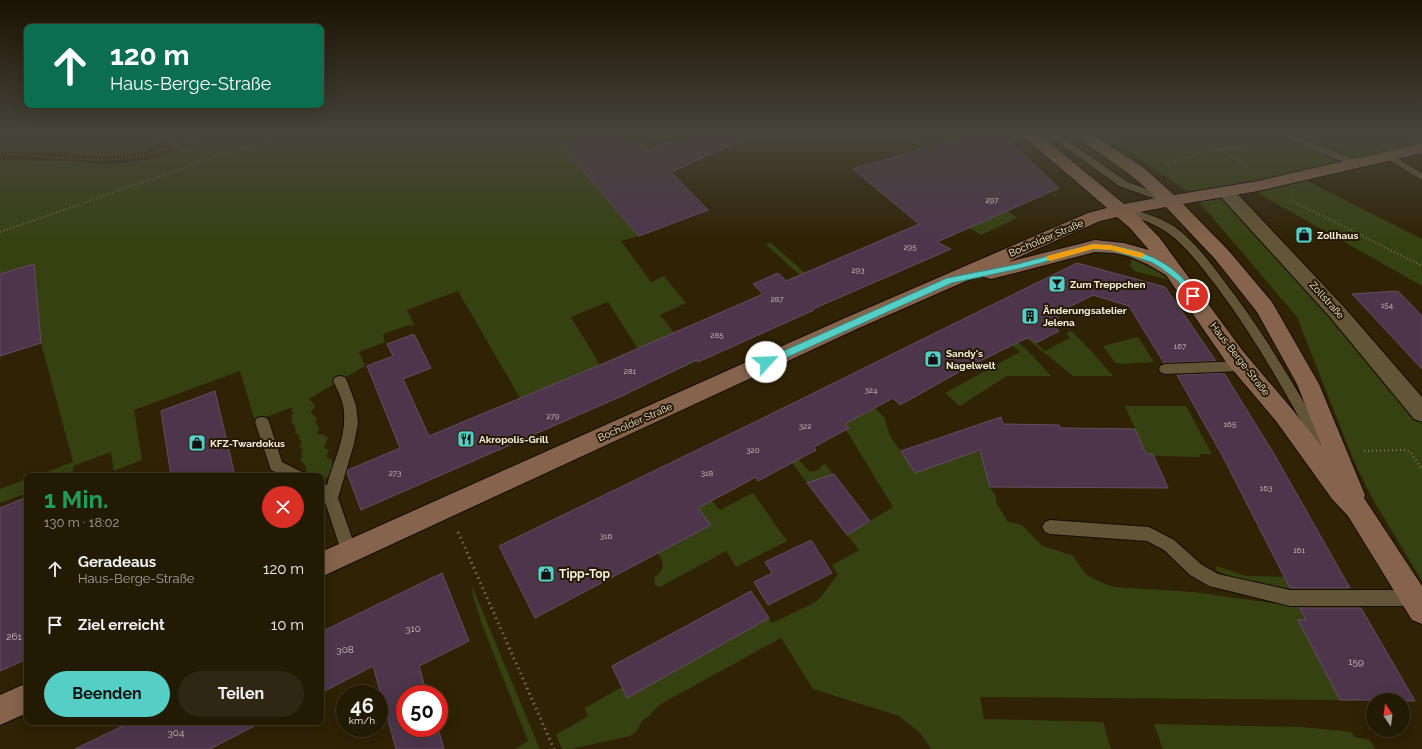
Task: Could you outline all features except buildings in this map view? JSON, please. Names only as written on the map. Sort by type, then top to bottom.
[{"type":"main road","name":"Haus-Berge-Straße","points":[[1075,170],[1121,210],[1152,241],[1243,366],[1284,415],[1340,491],[1357,508],[1418,604]]},
{"type":"main road","name":"Haus-Berge-Straße","points":[[1135,170],[1171,202],[1233,268],[1265,307],[1308,384],[1348,481],[1357,508]]},
{"type":"main road","name":"Bocholder Straße","points":[[324,564],[852,323],[1094,217],[1121,210],[1226,192],[1330,170]]},
{"type":"main road","name":"Bocholder Straße","points":[[950,280],[1018,267],[1099,246],[1123,250],[1148,258],[1164,266],[1180,280]]},
{"type":"main road","points":[[0,710],[24,699]]},
{"type":"street","name":"Zollstraße","points":[[1226,192],[1338,312],[1422,413]]},
{"type":"lane","points":[[1104,170],[1120,181],[1171,202]]},
{"type":"lane","points":[[1410,170],[1422,178]]},
{"type":"lane","points":[[1121,210],[1146,216],[1171,230],[1182,239],[1219,282],[1241,312],[1276,366],[1357,508]]},
{"type":"lane","points":[[1165,369],[1243,366]]},
{"type":"lane","points":[[340,381],[351,416],[345,448],[326,493],[349,552]]},
{"type":"lane","points":[[262,422],[276,466],[291,473]]},
{"type":"lane","points":[[1050,527],[1149,534],[1169,545],[1196,570],[1215,581],[1290,598],[1418,604]]},
{"type":"path","points":[[0,232],[178,170]]},
{"type":"path","points":[[1252,170],[1272,183],[1283,195],[1294,202],[1422,266]]},
{"type":"path","points":[[1365,451],[1404,450],[1411,453],[1422,469]]},
{"type":"path","points":[[447,507],[554,749]]},
{"type":"green space","points":[[0,170],[583,170],[639,236],[621,241],[651,282],[664,276],[686,303],[660,315],[697,361],[660,378],[636,346],[608,302],[571,317],[600,365],[520,398],[458,291],[407,310],[414,324],[383,334],[385,342],[359,352],[365,366],[309,399],[315,405],[311,412],[317,419],[315,423],[319,429],[317,434],[324,435],[328,438],[324,448],[329,450],[326,457],[332,460],[332,473],[324,480],[324,473],[308,473],[306,471],[306,466],[300,460],[303,450],[299,447],[302,443],[299,438],[300,435],[295,433],[295,425],[291,423],[293,418],[291,417],[292,414],[295,413],[291,411],[293,407],[255,421],[240,371],[134,410],[142,460],[114,471],[111,452],[73,466],[73,473],[44,473],[73,462],[41,343],[34,264],[0,274]]},
{"type":"green space","points":[[1156,170],[1325,170],[1227,192],[1422,414],[1422,581],[1371,496],[1353,459],[1297,317],[1195,197]]},
{"type":"green space","points":[[1305,180],[1422,239],[1422,286],[1249,188]]},
{"type":"green space","points":[[1007,210],[1017,218],[981,235],[969,227]]},
{"type":"green space","points":[[771,243],[812,279],[810,284],[765,244]]},
{"type":"green space","points":[[1132,259],[1155,270],[1169,280],[1133,270],[1130,265]]},
{"type":"green space","points":[[982,311],[1028,351],[1051,376],[1007,376],[960,406],[945,393],[1020,352],[975,314]]},
{"type":"green space","points":[[1010,321],[1045,351],[1070,338],[1066,333],[1072,331],[1113,376],[1073,376],[1006,322]]},
{"type":"green space","points":[[1138,337],[1154,362],[1115,363],[1103,346]]},
{"type":"green space","points":[[1125,406],[1186,406],[1212,454],[1199,454],[1200,457],[1154,456],[1153,454],[1146,454]]},
{"type":"green space","points":[[875,408],[884,417],[890,436],[915,472],[974,452],[981,452],[990,487],[996,497],[996,502],[1008,522],[1022,525],[1042,546],[1072,555],[1086,574],[1100,582],[1114,587],[1193,592],[1365,616],[1370,622],[1299,620],[1340,700],[980,697],[984,719],[1103,722],[1111,749],[931,749],[921,734],[899,716],[813,689],[781,638],[659,705],[642,721],[636,732],[630,736],[571,749],[562,749],[556,735],[588,716],[585,708],[622,687],[769,618],[772,623],[814,603],[820,598],[838,574],[832,565],[859,550],[847,535],[893,507],[846,430],[849,428],[845,424]]},
{"type":"green space","points":[[796,457],[810,472],[819,470],[822,465],[825,464],[836,477],[811,488],[790,460]]},
{"type":"green space","points":[[24,480],[24,494],[0,503],[0,489]]},
{"type":"green space","points":[[753,493],[787,541],[736,567],[726,551],[660,587],[655,585],[654,578],[663,567],[658,553],[710,525],[698,508],[712,501],[720,510]]},
{"type":"green space","points":[[1216,566],[1246,576],[1344,578],[1343,581],[1306,587],[1285,588],[1264,586],[1234,578],[1216,570]]},
{"type":"green space","points":[[472,586],[540,749],[515,749],[528,741],[483,627],[473,596]]},
{"type":"green space","points":[[1154,724],[1302,727],[1352,732],[1354,737],[1370,740],[1375,749],[1163,749]]},
{"type":"slow traffic","points":[[1050,258],[1093,246],[1111,247],[1141,255]]},
{"type":"place","name":"Zollhaus","points":[[1304,235]]},
{"type":"place","name":"Zum Treppchen","points":[[1057,284]]},
{"type":"place","name":"Änderungsatelier Jelena","points":[[1030,316]]},
{"type":"place","name":"Sandy's Nagelwelt","points":[[933,359]]},
{"type":"place","name":"Akropolis-Grill","points":[[466,439]]},
{"type":"place","name":"KFZ-Twardokus","points":[[197,443]]},
{"type":"place","name":"Tipp-Top","points":[[546,574]]},
{"type":"route","points":[[766,362],[950,280],[1018,267],[1093,246],[1111,247],[1154,260],[1174,273],[1193,296]]}]
